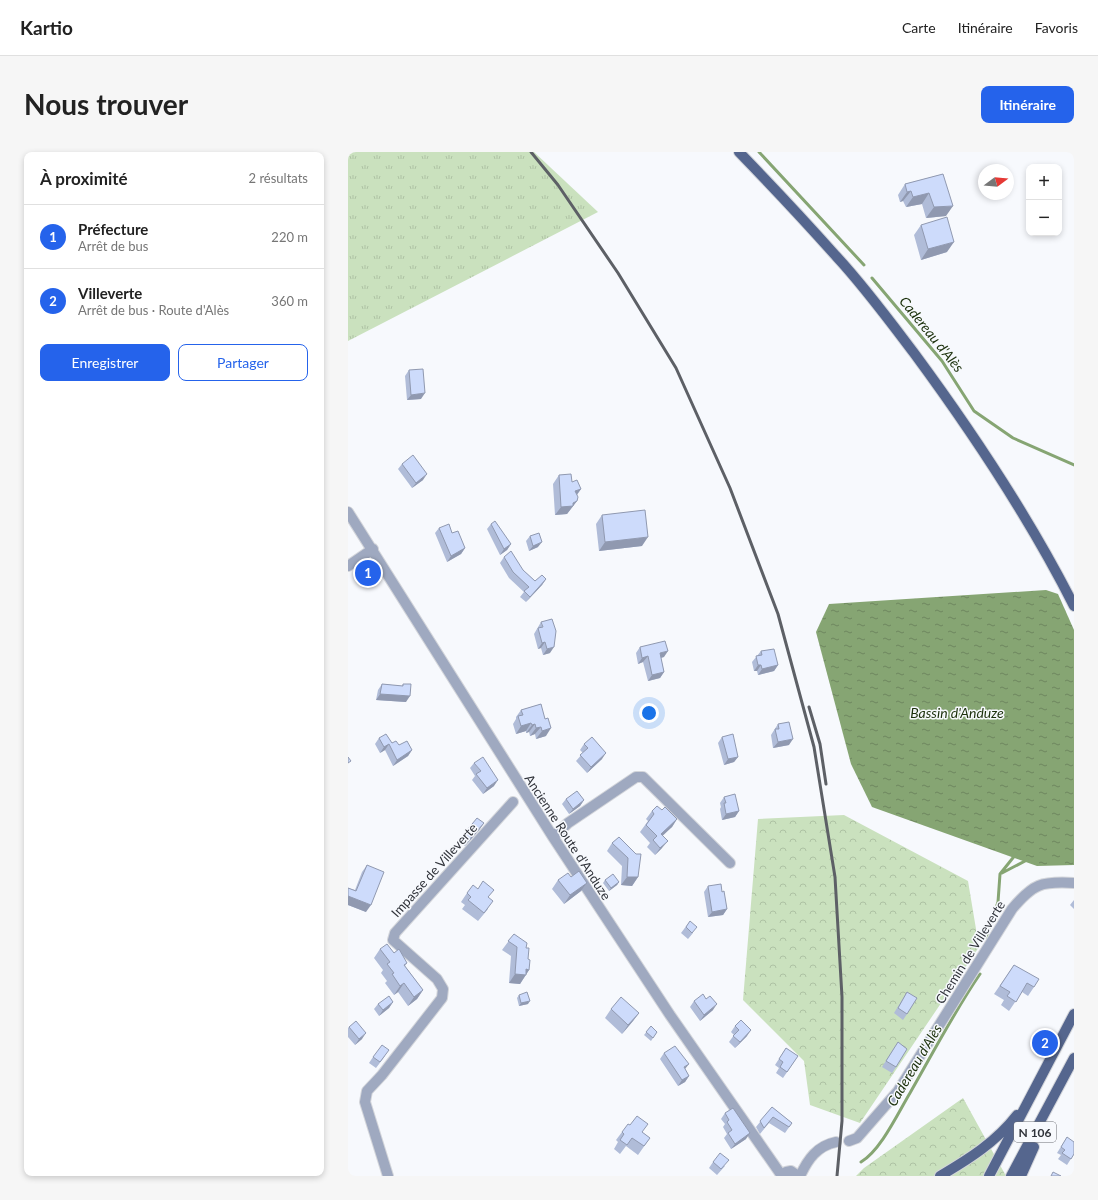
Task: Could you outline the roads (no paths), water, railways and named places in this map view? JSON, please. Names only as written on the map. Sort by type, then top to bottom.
[{"type":"main road","points":[[739,152],[837,256],[933,379],[993,466],[1020,509],[1074,606]]},
{"type":"main road","name":"N 106","points":[[989,1176],[1074,1014]]},
{"type":"main road","name":"N 106","points":[[1011,1176],[1074,1058]]},
{"type":"main road","points":[[1021,1176],[1059,1088]]},
{"type":"main road","points":[[940,1176],[993,1142],[1005,1130],[1032,1094]]},
{"type":"street","name":"Ancienne Route d'Anduze","points":[[348,512],[373,549],[494,746],[670,1015],[788,1174]]},
{"type":"street","points":[[348,566],[373,549]]},
{"type":"street","points":[[553,837],[568,823],[636,777],[643,777],[730,863]]},
{"type":"street","name":"Impasse de Villeverte","points":[[388,1176],[365,1102],[367,1091],[382,1075],[442,998],[443,989],[437,979],[393,940],[395,933],[513,802]]},
{"type":"street","name":"Chemin de Villeverte","points":[[849,1141],[857,1138],[898,1091],[1012,909],[1020,899],[1028,890],[1039,885],[1074,883]]},
{"type":"street","points":[[788,1174],[808,1162],[821,1147],[836,1142]]},
{"type":"water","name":"Bassin d'Anduze","points":[[1046,590],[1058,594],[1074,630],[1074,865],[1037,866],[872,807],[851,764],[816,632],[829,604]]},
{"type":"waterway","name":"Cadereau d'Alès","points":[[759,152],[864,265]]},
{"type":"waterway","name":"Cadereau d'Alès","points":[[872,278],[942,361],[974,411],[1013,438],[1074,465]]},
{"type":"waterway","name":"Cadereau d'Alès","points":[[986,937],[998,902],[1000,874],[1016,854]]},
{"type":"waterway","name":"Cadereau d'Alès","points":[[1002,873],[1027,860]]},
{"type":"waterway","name":"Cadereau d'Alès","points":[[861,1162],[882,1140],[952,1018],[980,974]]},
{"type":"railway","points":[[531,152],[558,185],[618,273],[676,368],[730,488],[778,614],[814,747],[835,877],[842,997],[842,1121],[837,1176]]},
{"type":"railway","points":[[809,707],[820,744],[826,784]]},
{"type":"place","name":"Préfecture","points":[[368,573]]},
{"type":"place","name":"Villeverte","points":[[1045,1043]]}]
